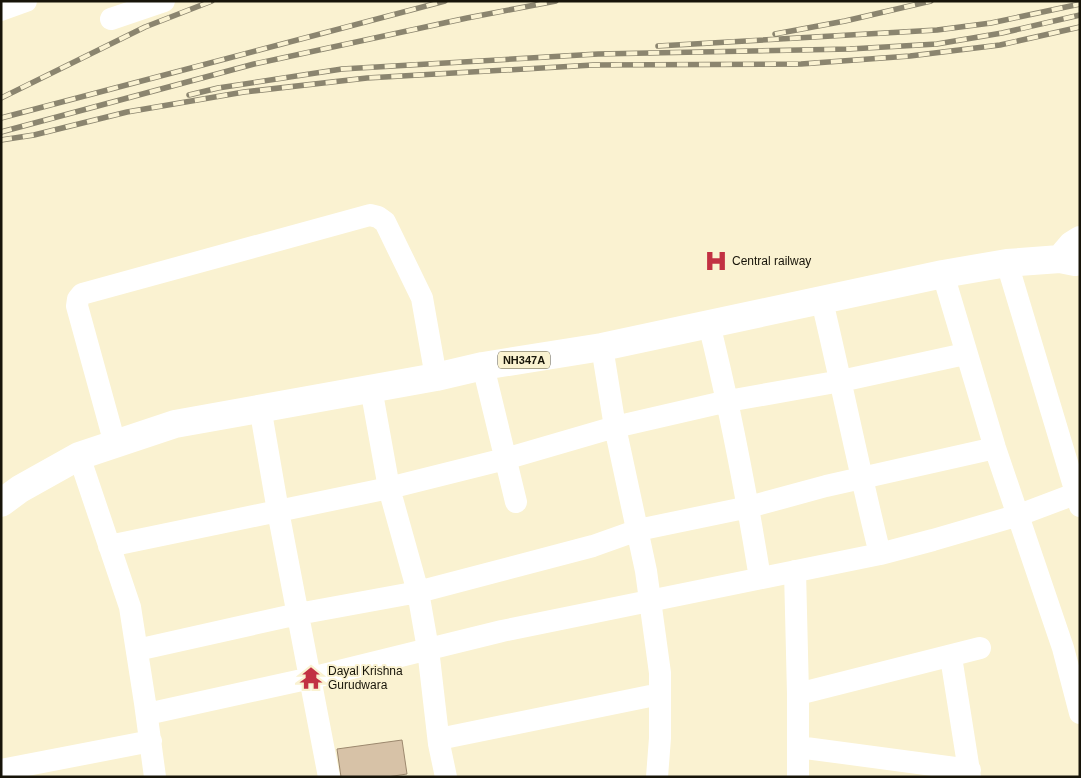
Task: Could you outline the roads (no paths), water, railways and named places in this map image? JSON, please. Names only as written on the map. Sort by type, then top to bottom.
[{"type":"highway","name":"NH347A","points":[[1,503],[20,489],[79,456],[175,424],[260,407],[436,377],[483,366],[602,347],[943,274],[1007,263],[1075,260]]},
{"type":"street","points":[[1,10],[26,1]]},
{"type":"street","points":[[126,1],[111,19],[164,1]]},
{"type":"street","points":[[115,444],[77,306],[78,299],[82,294],[370,215],[378,217],[385,222],[417,286],[425,312],[436,377]]},
{"type":"street","points":[[147,714],[311,678],[502,631],[880,554],[1078,497],[1007,263]]},
{"type":"street","points":[[943,274],[965,354],[995,448],[1019,514],[1077,690],[1080,713]]},
{"type":"street","points":[[822,301],[861,478],[880,554]]},
{"type":"street","points":[[709,324],[728,401],[760,578]]},
{"type":"street","points":[[602,347],[651,601],[660,673],[660,738],[651,776]]},
{"type":"street","points":[[109,546],[389,488],[505,460],[616,427],[728,401],[841,381],[965,354]]},
{"type":"street","points":[[483,366],[516,502]]},
{"type":"street","points":[[371,388],[389,488],[418,592],[428,649],[440,776]]},
{"type":"street","points":[[260,407],[329,777]]},
{"type":"street","points":[[137,650],[298,614],[418,592],[592,546],[638,530],[748,507],[861,478],[995,448]]},
{"type":"street","points":[[79,456],[130,607],[155,777]]},
{"type":"street","points":[[796,571],[798,777]]},
{"type":"street","points":[[798,694],[951,657],[980,648]]},
{"type":"street","points":[[798,747],[970,773],[951,657]]},
{"type":"street","points":[[438,739],[660,694]]},
{"type":"street","points":[[14,771],[151,740]]},
{"type":"railway","points":[[1,98],[145,27],[212,1]]},
{"type":"railway","points":[[1,118],[445,1]]},
{"type":"railway","points":[[1,132],[254,64],[467,18],[556,1]]},
{"type":"railway","points":[[775,34],[845,21],[931,1]]},
{"type":"railway","points":[[658,46],[937,30],[991,23],[1080,4]]},
{"type":"railway","points":[[189,95],[218,88],[342,69],[598,54],[850,49],[937,44],[1002,33],[1080,15]]},
{"type":"railway","points":[[1,140],[34,135],[127,112],[244,92],[367,78],[593,65],[801,64],[910,56],[1000,45],[1080,27]]},
{"type":"place","name":"Central railway","points":[[716,261]]},
{"type":"place","name":"Dayal Krishna Gurudwara","points":[[311,678]]}]
